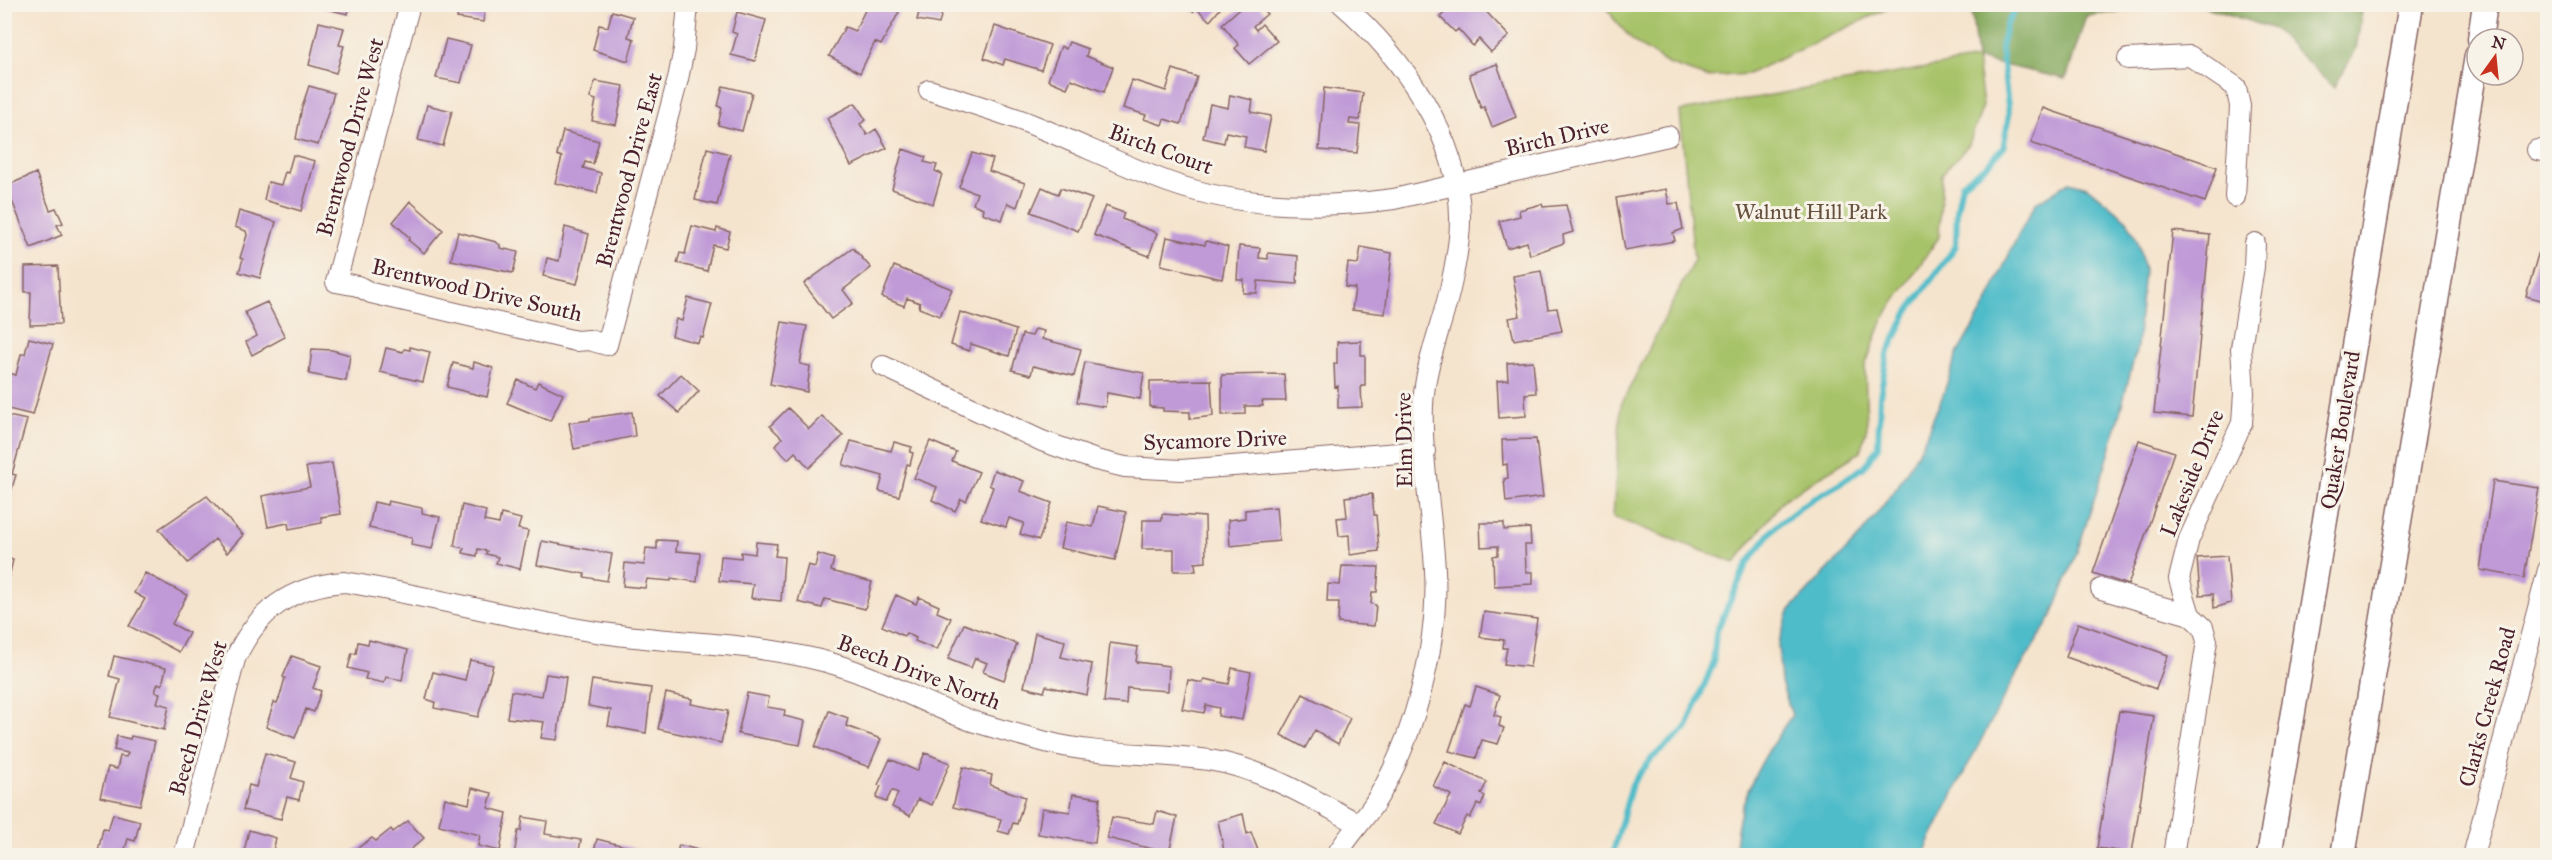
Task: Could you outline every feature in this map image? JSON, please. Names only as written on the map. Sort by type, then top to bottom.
[{"type":"main road","name":"Quaker Boulevard","points":[[2269,855],[2411,4]]},
{"type":"main road","points":[[2482,27],[2486,4]]},
{"type":"main road","points":[[2343,855],[2472,87]]},
{"type":"street","name":"Brentwood Drive West","points":[[336,282],[410,4]]},
{"type":"street","name":"Brentwood Drive East","points":[[607,345],[678,79],[684,49],[688,4]]},
{"type":"street","name":"Elm Drive","points":[[1336,855],[1374,803],[1397,760],[1410,726],[1427,663],[1435,601],[1435,572],[1423,404],[1427,372],[1453,278],[1460,222],[1456,184],[1436,125],[1413,83],[1378,37],[1342,4]]},
{"type":"street","points":[[2128,59],[2190,56],[2236,87],[2240,106],[2235,197]]},
{"type":"street","name":"Birch Court","points":[[929,90],[1030,124],[1169,182],[1265,203],[1310,206],[1356,204],[1394,199],[1456,184]]},
{"type":"street","name":"Birch Drive","points":[[1456,184],[1668,136]]},
{"type":"street","name":"Lakeside Drive","points":[[2173,855],[2207,641],[2203,627],[2190,615],[2180,579],[2189,539],[2242,423],[2244,393],[2241,348],[2254,267],[2255,243]]},
{"type":"street","name":"Brentwood Drive South","points":[[336,282],[393,298],[576,341],[589,340],[607,345]]},
{"type":"street","name":"Sycamore Drive","points":[[883,366],[1042,441],[1096,460],[1125,467],[1181,470],[1425,451]]},
{"type":"street","name":"Clarks Creek Road","points":[[2473,855],[2547,570]]},
{"type":"street","name":"Beech Drive North","points":[[344,582],[540,624],[645,639],[753,647],[825,662],[877,678],[974,721],[1049,743],[1115,754],[1176,757],[1227,764],[1299,792],[1359,824]]},
{"type":"street","name":"Beech Drive West","points":[[184,855],[235,659],[251,629],[260,617],[289,596],[325,583],[344,582]]},
{"type":"street","points":[[2101,589],[2190,615]]},
{"type":"green space","points":[[1973,4],[2170,5],[2086,16],[2066,79],[1977,59],[1971,6]]},
{"type":"green space","points":[[1605,5],[1895,5],[1748,74],[1706,77],[1668,64],[1634,42]]},
{"type":"green space","points":[[2200,5],[2363,5],[2356,49],[2334,88],[2274,29]]},
{"type":"green space","name":"Walnut Hill Park","points":[[1977,59],[1983,106],[1969,144],[1942,174],[1939,237],[1883,319],[1865,366],[1867,427],[1860,452],[1783,500],[1735,563],[1613,517],[1621,405],[1694,260],[1680,111]]},
{"type":"water","points":[[2069,182],[2087,187],[2127,220],[2138,242],[2144,270],[2137,347],[2109,454],[2077,552],[2052,616],[2016,675],[1923,855],[1735,855],[1736,835],[1745,798],[1770,747],[1792,715],[1781,682],[1778,645],[1789,611],[1859,537],[1898,486],[1922,445],[1957,354],[1987,303],[2017,237],[2036,203]]},
{"type":"building","points":[[323,4],[350,4],[348,14],[322,8]]},
{"type":"building","points":[[459,4],[486,4],[483,22],[457,18]]},
{"type":"building","points":[[868,4],[883,4],[899,12],[881,45],[875,42],[860,73],[829,56],[845,27],[855,31]]},
{"type":"building","points":[[921,4],[944,4],[939,24],[917,20]]},
{"type":"building","points":[[960,4],[980,4],[978,10]]},
{"type":"building","points":[[1182,4],[1224,4],[1210,21],[1196,8],[1193,12]]},
{"type":"building","points":[[1245,4],[1258,4],[1267,14],[1253,26],[1256,30],[1262,24],[1277,41],[1249,64],[1235,48],[1239,45],[1222,24]]},
{"type":"building","points":[[1454,4],[1479,4],[1509,36],[1491,52],[1479,39],[1473,46],[1458,29],[1455,32],[1440,17]]},
{"type":"building","points":[[612,11],[633,17],[628,37],[634,39],[628,61],[593,50],[599,25],[608,27]]},
{"type":"building","points":[[737,12],[766,20],[755,61],[731,55],[737,34],[732,32]]},
{"type":"building","points":[[319,22],[344,28],[339,45],[344,46],[336,73],[309,65]]},
{"type":"building","points":[[995,26],[1050,45],[1041,70],[1005,59],[1003,65],[984,58]]},
{"type":"building","points":[[446,39],[471,45],[461,83],[436,78]]},
{"type":"building","points":[[1069,42],[1088,49],[1086,56],[1113,67],[1104,92],[1071,79],[1067,88],[1048,80],[1061,46],[1066,49]]},
{"type":"building","points":[[1497,64],[1516,117],[1492,127],[1484,107],[1481,108],[1469,74]]},
{"type":"building","points":[[1173,69],[1197,77],[1181,124],[1164,119],[1162,125],[1144,119],[1146,115],[1123,108],[1132,80],[1166,91]]},
{"type":"building","points":[[595,81],[624,86],[616,125],[592,121],[596,100],[590,98]]},
{"type":"building","points":[[309,86],[334,93],[318,145],[296,139]]},
{"type":"building","points":[[723,86],[752,93],[742,131],[718,125],[722,108],[718,106]]},
{"type":"building","points":[[1324,88],[1363,93],[1360,120],[1350,119],[1349,124],[1360,125],[1357,153],[1319,150]]},
{"type":"building","points":[[1230,95],[1253,100],[1251,112],[1271,116],[1264,151],[1244,147],[1246,136],[1226,132],[1224,143],[1203,138],[1210,104],[1228,108]]},
{"type":"building","points":[[855,103],[866,120],[860,124],[867,135],[876,129],[887,148],[851,166],[827,118]]},
{"type":"building","points":[[427,105],[452,111],[443,146],[418,140]]},
{"type":"building","points":[[2043,108],[2217,167],[2205,202],[2031,143]]},
{"type":"building","points":[[563,131],[599,141],[593,164],[585,162],[583,168],[601,173],[597,193],[555,183],[562,157],[557,155]]},
{"type":"building","points":[[707,148],[730,154],[717,205],[695,200]]},
{"type":"building","points":[[903,149],[926,157],[924,162],[937,165],[935,171],[942,174],[933,204],[892,189]]},
{"type":"building","points":[[972,153],[993,159],[989,171],[1025,183],[1017,207],[1008,203],[1002,220],[982,213],[983,208],[973,204],[977,193],[959,187]]},
{"type":"building","points":[[293,155],[315,161],[301,211],[264,200],[268,182],[281,185],[285,172],[288,173]]},
{"type":"building","points":[[36,173],[50,210],[56,208],[63,223],[57,225],[62,235],[31,248],[6,186]]},
{"type":"building","points":[[1042,187],[1058,194],[1061,188],[1092,199],[1078,231],[1031,212]]},
{"type":"building","points":[[1666,189],[1669,204],[1678,203],[1683,229],[1673,233],[1675,241],[1625,250],[1616,198]]},
{"type":"building","points":[[410,201],[443,230],[424,253],[408,240],[410,238],[393,222]]},
{"type":"building","points":[[1542,204],[1543,207],[1566,205],[1573,232],[1563,235],[1564,243],[1530,255],[1527,242],[1507,248],[1499,221],[1520,216],[1519,210]]},
{"type":"building","points":[[1105,206],[1124,213],[1122,219],[1157,233],[1149,256],[1094,235]]},
{"type":"building","points":[[239,211],[276,222],[260,278],[239,272],[243,259],[240,258],[247,235],[246,231],[235,227]]},
{"type":"building","points":[[2548,220],[2548,302],[2526,296]]},
{"type":"building","points":[[692,226],[716,232],[717,228],[730,232],[726,248],[713,245],[707,271],[677,263],[680,253],[685,254]]},
{"type":"building","points":[[565,227],[589,234],[577,284],[543,276],[547,258],[559,261]]},
{"type":"building","points":[[2173,231],[2210,235],[2192,417],[2154,413]]},
{"type":"building","points":[[458,232],[496,242],[500,248],[518,252],[513,273],[451,260]]},
{"type":"building","points":[[1167,237],[1205,245],[1206,241],[1228,247],[1222,279],[1161,265]]},
{"type":"building","points":[[1239,246],[1260,248],[1259,258],[1268,259],[1268,253],[1298,256],[1297,284],[1258,281],[1257,293],[1243,293],[1244,280],[1237,280]]},
{"type":"building","points":[[1361,247],[1392,253],[1385,314],[1352,310],[1355,288],[1345,287],[1348,263],[1358,264]]},
{"type":"building","points":[[853,248],[871,268],[843,290],[853,303],[831,319],[804,284]]},
{"type":"building","points":[[58,266],[61,324],[30,325],[31,292],[25,292],[25,267]]},
{"type":"building","points":[[894,266],[952,289],[940,316],[919,308],[920,303],[907,298],[904,306],[882,297]]},
{"type":"building","points":[[1541,271],[1548,309],[1557,308],[1562,331],[1514,340],[1509,318],[1520,316],[1513,276]]},
{"type":"building","points":[[688,298],[712,304],[703,338],[700,337],[698,343],[672,336],[676,319],[682,321]]},
{"type":"building","points":[[267,302],[285,337],[252,355],[246,342],[257,336],[245,312]]},
{"type":"building","points":[[960,312],[1016,330],[1009,356],[971,344],[969,351],[951,345]]},
{"type":"building","points":[[782,322],[807,326],[800,364],[810,366],[807,392],[770,384]]},
{"type":"building","points":[[1035,329],[1044,331],[1042,339],[1081,349],[1074,376],[1033,366],[1031,375],[1012,370],[1022,334],[1032,336]]},
{"type":"building","points":[[29,338],[53,344],[33,415],[4,408],[4,388],[8,373],[16,375],[21,354],[25,354]]},
{"type":"building","points":[[1361,341],[1361,355],[1365,355],[1365,386],[1361,386],[1362,407],[1338,408],[1338,386],[1335,387],[1334,363],[1337,364],[1337,342]]},
{"type":"building","points":[[410,347],[430,352],[423,382],[380,372],[386,348],[403,352],[404,349],[410,350]]},
{"type":"building","points":[[312,349],[332,350],[350,355],[346,381],[309,374]]},
{"type":"building","points":[[1533,361],[1536,393],[1525,394],[1526,416],[1499,418],[1497,381],[1508,380],[1507,363]]},
{"type":"building","points":[[474,362],[493,368],[487,397],[447,387],[453,363],[473,368]]},
{"type":"building","points":[[1085,362],[1144,373],[1140,399],[1107,393],[1105,407],[1077,402]]},
{"type":"building","points":[[681,374],[699,391],[679,413],[660,396]]},
{"type":"building","points":[[1284,374],[1286,401],[1262,401],[1263,406],[1245,406],[1245,414],[1222,415],[1222,375]]},
{"type":"building","points":[[518,380],[535,388],[538,382],[563,394],[550,421],[507,403]]},
{"type":"building","points":[[1211,380],[1213,416],[1190,419],[1190,412],[1163,411],[1163,408],[1150,407],[1150,381]]},
{"type":"building","points":[[788,408],[809,429],[822,416],[843,436],[809,468],[795,452],[788,459],[775,446],[782,438],[770,426]]},
{"type":"building","points":[[632,412],[635,436],[574,449],[569,423]]},
{"type":"building","points":[[4,415],[27,420],[12,474],[16,475],[9,498],[4,496]]},
{"type":"building","points":[[1536,439],[1543,497],[1506,502],[1504,479],[1508,478],[1507,464],[1503,465],[1502,440]]},
{"type":"building","points":[[2139,440],[2174,452],[2128,585],[2093,573]]},
{"type":"building","points":[[851,441],[891,451],[894,442],[912,447],[910,465],[907,464],[899,496],[879,491],[883,476],[843,465]]},
{"type":"building","points":[[930,441],[956,452],[952,461],[979,472],[966,501],[961,499],[955,511],[932,500],[937,487],[914,478]]},
{"type":"building","points":[[332,463],[341,514],[321,517],[322,523],[289,529],[288,523],[268,527],[262,496],[310,487],[306,467]]},
{"type":"building","points":[[994,470],[1024,481],[1020,491],[1052,503],[1039,540],[1020,534],[1024,523],[1009,518],[1006,527],[981,519],[993,487],[989,485]]},
{"type":"building","points":[[2493,481],[2539,488],[2524,578],[2480,570]]},
{"type":"building","points":[[1372,494],[1379,551],[1350,555],[1349,535],[1339,536],[1337,518],[1347,517],[1345,497]]},
{"type":"building","points":[[207,496],[243,535],[227,553],[215,539],[188,563],[159,529]]},
{"type":"building","points":[[388,501],[422,508],[422,513],[440,517],[432,549],[411,545],[412,538],[369,528],[374,502],[387,505]]},
{"type":"building","points":[[462,505],[486,511],[484,521],[499,524],[501,514],[521,519],[518,529],[528,531],[520,569],[496,563],[498,557],[486,554],[487,551],[478,549],[477,556],[463,553],[464,548],[454,546]]},
{"type":"building","points":[[1098,506],[1126,512],[1115,560],[1060,548],[1066,522],[1093,527]]},
{"type":"building","points":[[1276,507],[1279,541],[1230,546],[1228,520],[1245,518],[1245,510]]},
{"type":"building","points":[[1162,514],[1205,517],[1206,562],[1195,563],[1196,571],[1174,571],[1174,549],[1142,549],[1143,520],[1162,520]]},
{"type":"building","points":[[1480,523],[1504,523],[1504,530],[1530,528],[1531,545],[1525,545],[1526,572],[1533,572],[1533,584],[1494,586],[1493,556],[1498,555],[1498,546],[1481,547]]},
{"type":"building","points":[[657,540],[677,541],[676,551],[700,553],[697,582],[671,578],[671,581],[647,579],[645,588],[623,586],[625,563],[644,565],[646,548],[657,549]]},
{"type":"building","points":[[542,541],[612,554],[607,581],[584,577],[585,574],[537,565]]},
{"type":"building","points":[[756,542],[777,544],[775,556],[784,557],[781,601],[751,598],[753,584],[719,581],[721,556],[741,558],[741,552],[755,554]]},
{"type":"building","points":[[818,554],[834,559],[831,571],[872,582],[865,609],[825,599],[822,608],[798,602],[808,565],[815,567]]},
{"type":"building","points":[[2227,556],[2231,603],[2214,608],[2213,594],[2200,595],[2197,558]]},
{"type":"building","points":[[4,557],[13,560],[7,586],[4,586]]},
{"type":"building","points":[[1342,566],[1379,567],[1377,592],[1372,592],[1371,604],[1376,605],[1374,626],[1338,623],[1339,602],[1327,602],[1328,584],[1340,585]]},
{"type":"building","points":[[145,573],[187,595],[172,624],[189,633],[179,652],[129,626],[145,599],[134,593]]},
{"type":"building","points":[[896,595],[916,604],[919,597],[939,606],[937,612],[951,618],[937,650],[915,641],[916,638],[906,633],[904,636],[882,626]]},
{"type":"building","points":[[1484,612],[1537,619],[1530,667],[1504,664],[1507,648],[1503,648],[1504,640],[1480,637]]},
{"type":"building","points":[[2078,623],[2168,655],[2156,689],[2066,657]]},
{"type":"building","points":[[964,624],[1017,644],[1004,680],[983,672],[987,663],[975,658],[971,668],[948,659]]},
{"type":"building","points":[[1035,633],[1065,641],[1061,657],[1092,664],[1087,695],[1046,686],[1044,692],[1024,687]]},
{"type":"building","points":[[369,640],[408,650],[402,680],[386,677],[384,683],[365,679],[367,673],[348,668],[352,653],[356,654],[358,642],[368,644]]},
{"type":"building","points":[[1110,643],[1138,647],[1136,662],[1169,666],[1168,691],[1127,688],[1126,704],[1104,702]]},
{"type":"building","points":[[114,656],[166,668],[162,685],[158,683],[155,692],[160,693],[157,703],[169,706],[164,730],[110,717],[120,679],[109,676]]},
{"type":"building","points":[[292,656],[321,666],[313,688],[321,691],[314,712],[306,709],[295,738],[266,727],[274,702],[277,703],[280,696],[285,678],[283,677]]},
{"type":"building","points":[[470,660],[493,665],[478,717],[434,708],[435,702],[426,699],[433,672],[465,680]]},
{"type":"building","points":[[1232,668],[1251,672],[1242,720],[1218,716],[1219,708],[1206,705],[1204,713],[1182,709],[1188,680],[1203,683],[1204,679],[1229,684]]},
{"type":"building","points":[[546,674],[566,677],[557,740],[541,738],[544,722],[507,718],[511,691],[542,696]]},
{"type":"building","points":[[592,680],[651,688],[646,733],[608,726],[611,710],[588,706]]},
{"type":"building","points":[[1476,687],[1500,695],[1494,715],[1501,717],[1499,726],[1504,728],[1498,744],[1482,740],[1476,758],[1449,751],[1465,704],[1470,706]]},
{"type":"building","points":[[666,693],[692,699],[691,704],[728,711],[721,743],[658,729]]},
{"type":"building","points":[[747,693],[769,697],[767,707],[785,710],[784,716],[805,721],[800,745],[738,734]]},
{"type":"building","points":[[1303,694],[1350,718],[1338,744],[1315,730],[1305,748],[1281,735]]},
{"type":"building","points":[[829,711],[848,718],[846,726],[881,739],[869,767],[815,747]]},
{"type":"building","points":[[2119,711],[2154,716],[2132,853],[2097,848]]},
{"type":"building","points":[[117,736],[130,739],[131,736],[155,741],[140,805],[100,797],[108,767],[117,769],[120,756],[126,757],[128,753],[114,750]]},
{"type":"building","points":[[265,753],[296,762],[291,778],[303,782],[299,800],[287,797],[281,819],[243,810],[249,785],[256,787]]},
{"type":"building","points":[[925,753],[950,763],[932,805],[918,799],[910,816],[892,807],[898,793],[892,790],[886,802],[876,798],[881,786],[878,785],[890,759],[917,771]]},
{"type":"building","points":[[1445,762],[1487,782],[1481,794],[1485,796],[1481,806],[1477,804],[1470,818],[1467,816],[1458,834],[1436,824],[1451,795],[1433,786]]},
{"type":"building","points":[[963,767],[992,775],[990,785],[1025,797],[1017,824],[1013,823],[1009,834],[998,831],[1001,819],[953,807]]},
{"type":"building","points":[[472,788],[492,793],[488,808],[507,813],[500,851],[478,846],[480,835],[439,825],[445,798],[469,804]]},
{"type":"building","points":[[1073,794],[1100,798],[1095,843],[1038,834],[1042,808],[1070,812]]},
{"type":"building","points":[[1157,811],[1177,817],[1169,853],[1107,838],[1112,817],[1154,824]]},
{"type":"building","points":[[113,814],[140,821],[135,841],[128,839],[123,856],[97,856],[103,829],[108,830]]},
{"type":"building","points":[[1243,814],[1247,834],[1251,832],[1259,853],[1253,856],[1225,856],[1218,821]]},
{"type":"building","points":[[523,817],[547,821],[545,834],[581,840],[578,856],[514,856]]},
{"type":"building","points":[[408,821],[424,838],[408,852],[411,856],[355,856],[352,852],[372,838],[376,841],[391,829],[393,832]]},
{"type":"building","points":[[249,830],[276,838],[272,856],[243,856]]},
{"type":"building","points":[[597,839],[644,851],[643,856],[593,856]]},
{"type":"building","points":[[679,845],[718,855],[718,856],[676,856]]},
{"type":"waterway","points":[[1612,856],[1632,784],[1652,758],[1686,729],[1713,664],[1716,632],[1747,564],[1774,528],[1806,503],[1864,467],[1878,447],[1880,396],[1887,355],[1907,313],[1956,246],[1957,209],[1962,184],[1986,166],[2003,148],[2009,115],[2001,48],[2006,25],[2019,4]]}]
